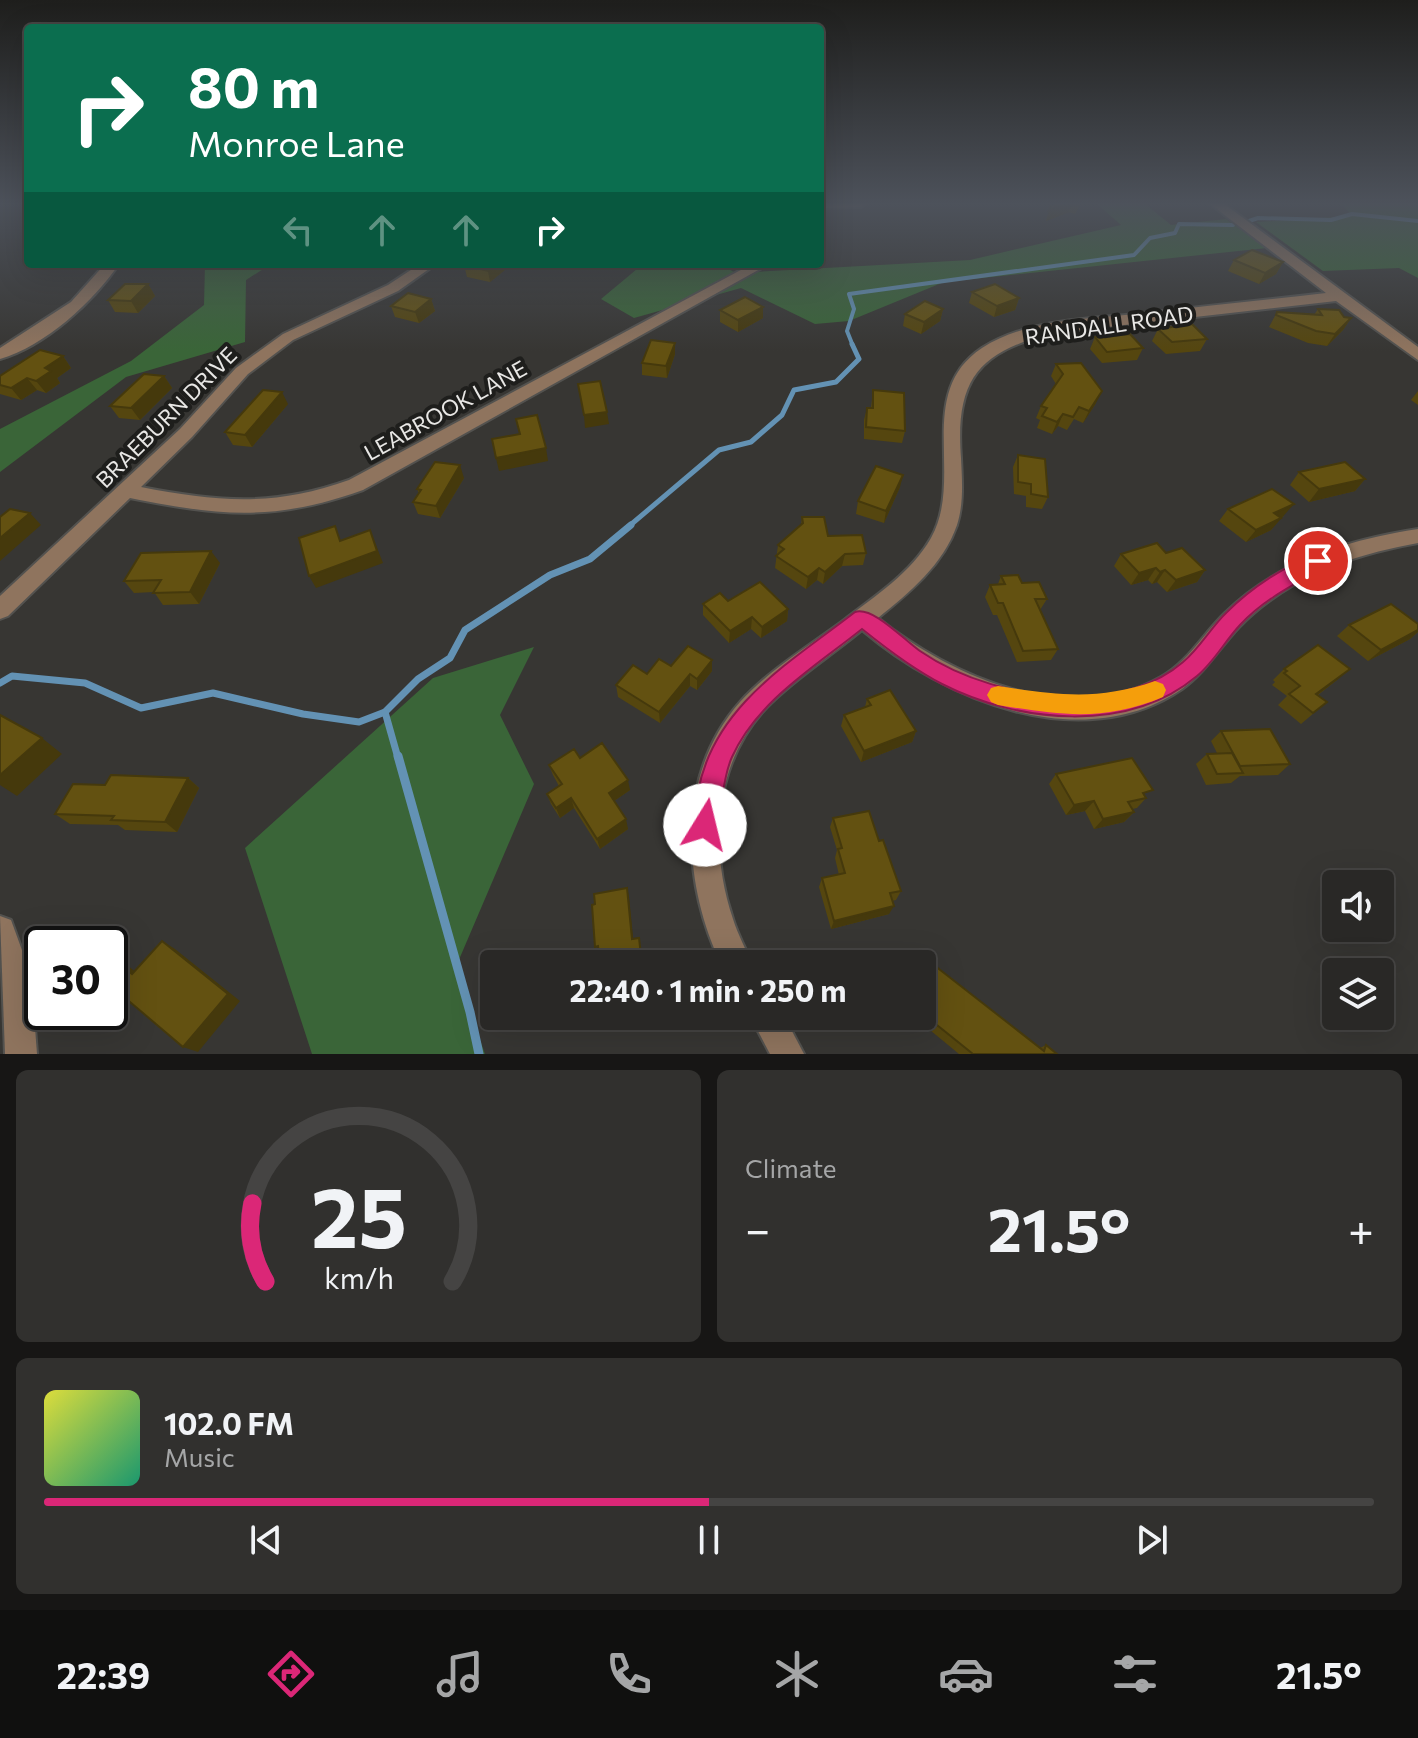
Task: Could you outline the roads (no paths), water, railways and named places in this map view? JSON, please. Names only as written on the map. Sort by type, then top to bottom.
[{"type":"street","points":[[1281,252],[1418,355]]},
{"type":"street","points":[[0,354],[74,308],[91,293],[109,268]]},
{"type":"street","name":"BRAEBURN DRIVE","points":[[0,610],[128,491],[242,371],[264,352],[313,323],[393,288],[423,268]]},
{"type":"street","name":"LEABROOK LANE","points":[[128,491],[242,511],[300,504],[328,496],[356,485],[755,268]]},
{"type":"street","name":"RANDALL ROAD","points":[[731,950],[716,913],[706,870],[705,825],[711,784],[722,753],[739,724],[760,699],[904,585],[924,564],[941,539],[950,515],[953,492],[951,406],[956,387],[965,373],[994,348],[1022,336],[1054,328],[1339,296]]},
{"type":"street","points":[[862,617],[914,658],[952,679],[992,694],[1069,706],[1104,704],[1136,698],[1167,685],[1192,668],[1233,619],[1264,591],[1299,570],[1373,542],[1418,536]]},
{"type":"street","points":[[0,931],[16,975],[21,1054]]},
{"type":"street","points":[[774,1030],[788,1054]]},
{"type":"waterway","points":[[853,346],[847,331],[854,309],[849,294],[1134,255],[1137,252]]},
{"type":"waterway","points":[[628,527],[719,450],[751,442],[782,415],[794,390],[836,382],[859,359],[852,344]]},
{"type":"waterway","points":[[385,712],[418,679],[450,658],[465,630],[550,575],[590,559],[631,525]]},
{"type":"waterway","points":[[0,683],[12,676],[85,683],[141,708],[213,693],[303,714],[359,722],[385,712]]},
{"type":"waterway","points":[[385,712],[398,758]]},
{"type":"waterway","points":[[398,756],[479,1054]]}]
